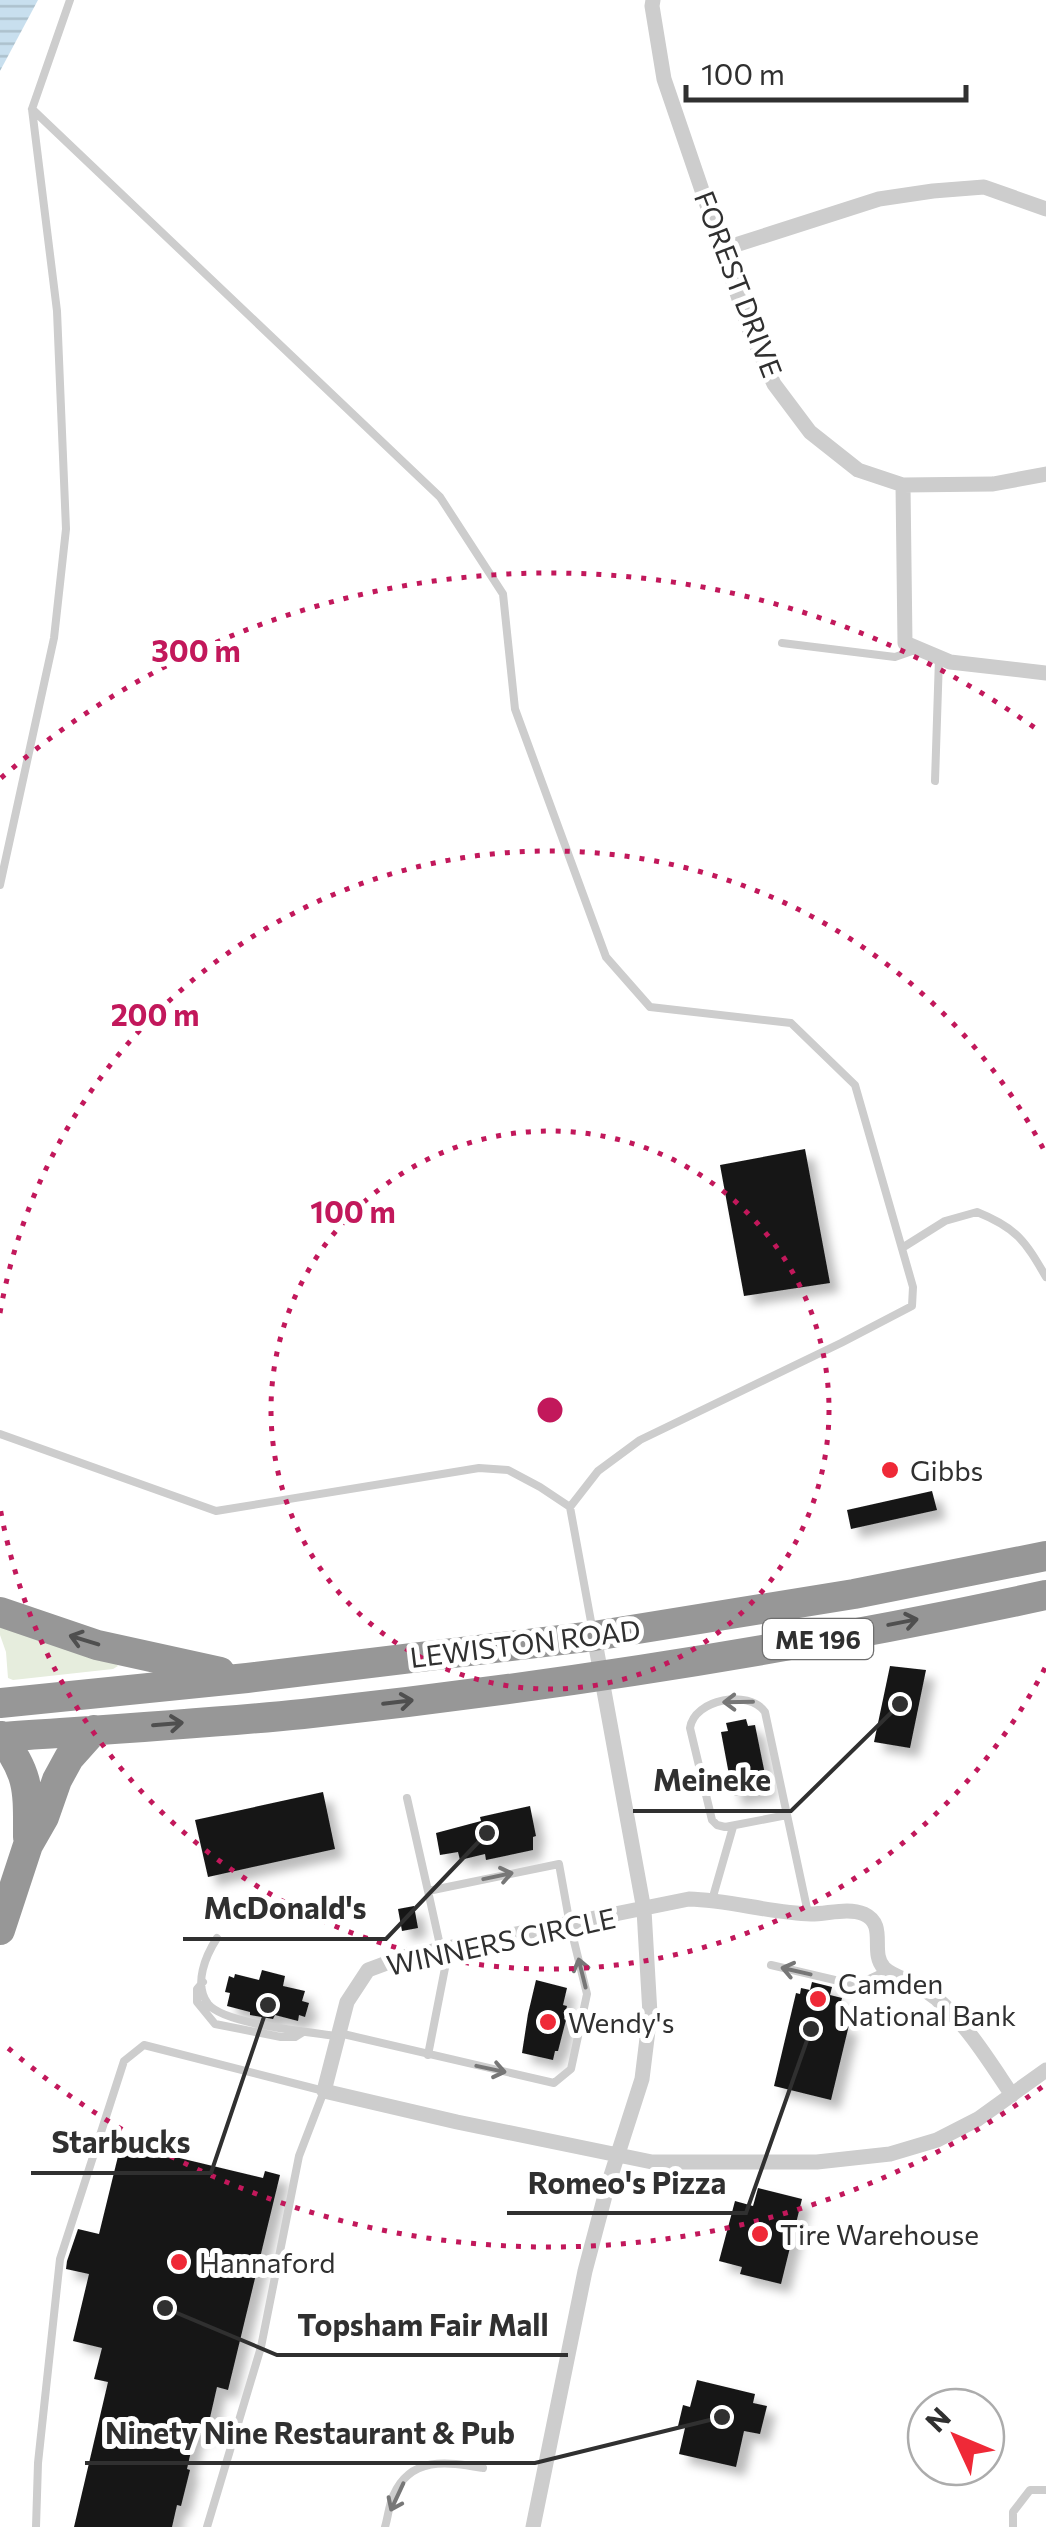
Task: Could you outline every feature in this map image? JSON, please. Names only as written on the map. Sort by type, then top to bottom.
[{"type":"highway","name":"LEWISTON ROAD","points":[[0,1703],[594,1636],[854,1594],[1046,1556]]},
{"type":"highway","name":"LEWISTON ROAD","points":[[0,1737],[301,1714],[557,1683],[727,1656],[1046,1595]]},
{"type":"highway","points":[[0,1612],[97,1645],[247,1678]]},
{"type":"highway","points":[[0,1930],[28,1845],[58,1780],[69,1758],[94,1730]]},
{"type":"highway","points":[[0,1737],[22,1766],[27,1783],[28,1845]]},
{"type":"street","name":"FOREST DRIVE","points":[[653,0],[664,80],[750,331],[774,384],[810,432],[858,470],[904,485],[992,484],[1046,474]]},
{"type":"street","points":[[723,249],[879,198],[933,191],[984,187],[1046,210]]},
{"type":"street","points":[[904,485],[905,643],[950,662],[1046,673]]},
{"type":"street","points":[[533,2527],[584,2271],[642,2079],[650,2014],[644,1910],[594,1636]]},
{"type":"street","name":"WINNERS CIRCLE","points":[[324,2090],[348,2002],[368,1970],[402,1958],[689,1900],[712,1900],[808,1913],[865,1914],[878,1930],[876,1953],[886,1970]]},
{"type":"street","points":[[886,1970],[914,1983],[952,2012],[1012,2095]]},
{"type":"street","points":[[324,2090],[652,2162],[817,2162],[890,2154],[936,2140],[978,2119],[1046,2070]]},
{"type":"lane","points":[[0,885],[54,638],[66,530],[57,311],[32,109],[70,0]]},
{"type":"lane","points":[[32,109],[440,497],[503,594],[515,709],[606,957],[650,1007],[792,1023],[855,1085],[913,1287],[912,1306],[640,1440],[598,1470],[570,1507]]},
{"type":"lane","points":[[782,644],[895,657],[919,649]]},
{"type":"lane","points":[[935,781],[939,658]]},
{"type":"lane","points":[[902,1248],[945,1221],[977,1212],[1011,1228],[1046,1277]]},
{"type":"lane","points":[[0,1434],[216,1510],[479,1468],[508,1470],[570,1507],[594,1636]]},
{"type":"lane","points":[[787,1814],[733,1827],[717,1825],[712,1820],[690,1728],[693,1716],[704,1706],[746,1699],[762,1706],[765,1712],[787,1814],[808,1913]]},
{"type":"lane","points":[[406,1798],[444,1968],[428,2055]]},
{"type":"lane","points":[[712,1900],[733,1827]]},
{"type":"lane","points":[[217,1938],[205,1956],[203,1982],[206,2001],[222,2015],[339,2035],[554,2083],[571,2069],[587,1994],[559,1864],[428,1891]]},
{"type":"lane","points":[[771,1965],[856,1985],[886,1970]]},
{"type":"lane","points":[[36,2527],[38,2463],[60,2259],[124,2062],[144,2045],[324,2090],[299,2156],[260,2347],[207,2527]]},
{"type":"lane","points":[[385,2527],[393,2496],[412,2472],[447,2462],[483,2468]]},
{"type":"lane","points":[[1013,2527],[1013,2512],[1030,2490],[1046,2490]]},
{"type":"green space","points":[[0,1625],[118,1666],[13,1680],[8,1678]]},
{"type":"water","points":[[0,0],[38,0],[0,71]]},
{"type":"building","points":[[805,1149],[830,1283],[744,1296],[720,1165]]},
{"type":"building","points":[[932,1491],[937,1510],[851,1529],[847,1510]]},
{"type":"building","points":[[890,1666],[926,1670],[910,1748],[874,1742]]},
{"type":"building","points":[[746,1719],[748,1726],[755,1725],[768,1789],[733,1796],[721,1732],[728,1731],[726,1723]]},
{"type":"building","points":[[323,1792],[335,1849],[208,1877],[195,1820]]},
{"type":"building","points":[[530,1806],[536,1836],[533,1850],[486,1860],[485,1854],[460,1860],[458,1852],[440,1855],[436,1833],[481,1821],[480,1817]]},
{"type":"building","points":[[414,1906],[418,1928],[402,1931],[398,1909]]},
{"type":"building","points":[[262,1970],[285,1976],[283,1986],[305,1991],[302,2001],[309,2003],[305,2017],[299,2015],[298,2021],[275,2015],[273,2019],[227,2006],[229,1976],[259,1980]]},
{"type":"building","name":"Wendy's","points":[[536,1980],[567,1988],[563,2005],[567,2006],[566,2020],[553,2060],[522,2053]]},
{"type":"building","points":[[812,1982],[832,1987],[830,1995],[842,1998],[836,2022],[849,2025],[831,2100],[774,2086],[796,1993],[800,1994],[801,1988],[810,1990]]},
{"type":"building","points":[[121,2144],[263,2178],[265,2171],[280,2175],[228,2390],[217,2387],[206,2435],[195,2433],[187,2469],[190,2470],[172,2527],[74,2527],[108,2382],[94,2379],[102,2348],[73,2341],[89,2274],[66,2269],[78,2229],[99,2234]]},
{"type":"building","name":"Tire Warehouse","points":[[758,2188],[802,2199],[781,2284],[740,2274],[742,2267],[719,2261],[735,2201],[753,2206]]},
{"type":"building","points":[[697,2380],[755,2394],[753,2403],[767,2406],[760,2434],[744,2431],[736,2467],[679,2454],[685,2428],[678,2426],[683,2405],[690,2407]]},
{"type":"place","name":"Gibbs","points":[[890,1470]]},
{"type":"place","name":"Meineke","points":[[900,1704]]},
{"type":"place","name":"McDonald's","points":[[487,1833]]},
{"type":"place","name":"Camden National Bank","points":[[818,1999]]},
{"type":"place","name":"Starbucks","points":[[268,2005]]},
{"type":"place","name":"Wendy's","points":[[548,2022]]},
{"type":"place","name":"Romeo's Pizza","points":[[811,2029]]},
{"type":"place","name":"Tire Warehouse","points":[[760,2234]]},
{"type":"place","name":"Hannaford","points":[[179,2262]]},
{"type":"place","name":"Topsham Fair Mall","points":[[165,2308]]},
{"type":"place","name":"Ninety Nine Restaurant & Pub","points":[[722,2417]]}]
